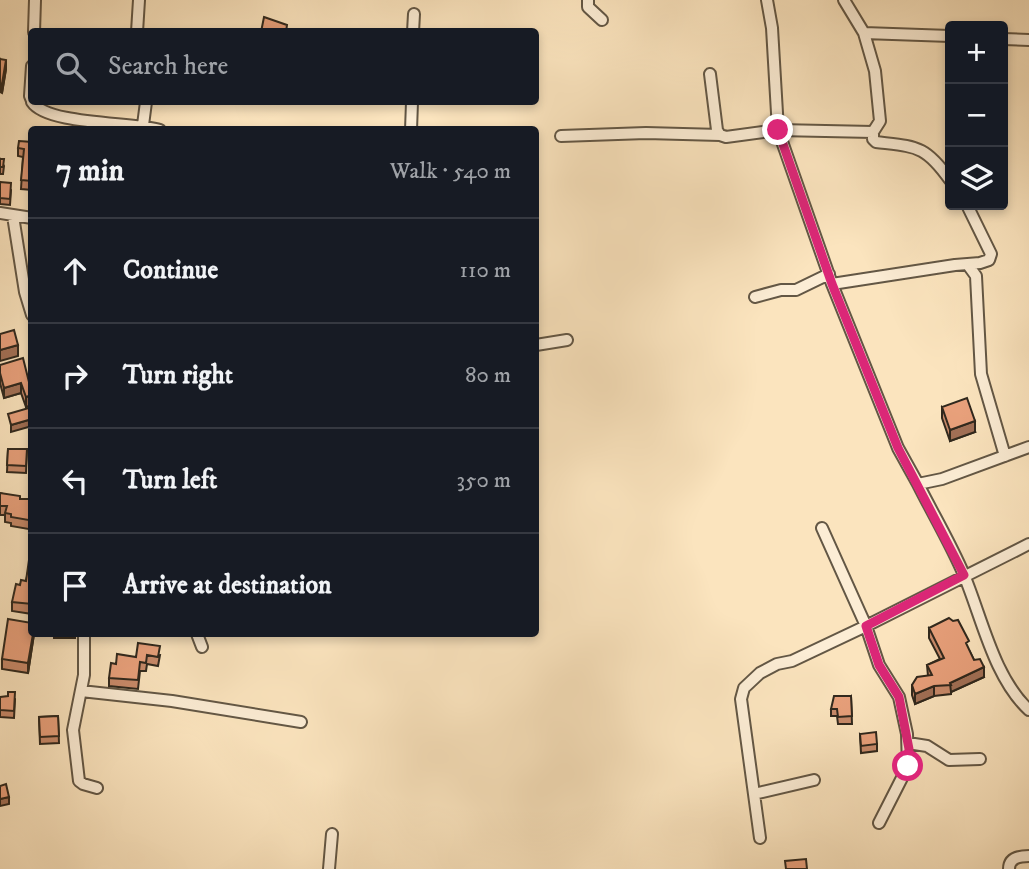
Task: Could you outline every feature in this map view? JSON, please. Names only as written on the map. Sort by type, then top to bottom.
[{"type":"street","points":[[34,28],[35,0]]},
{"type":"street","points":[[137,28],[139,0]]},
{"type":"street","points":[[588,0],[587,7],[601,20]]},
{"type":"street","points":[[767,0],[772,28],[778,130],[830,279],[898,448],[964,575],[1010,687],[1028,707]]},
{"type":"street","points":[[844,0],[864,33],[875,71],[880,121],[873,132],[873,138],[876,142],[916,146],[945,173]]},
{"type":"street","points":[[413,28],[414,14]]},
{"type":"street","points":[[864,33],[945,36]]},
{"type":"street","points":[[1008,39],[1029,40]]},
{"type":"street","points":[[710,74],[717,130],[720,135]]},
{"type":"street","points":[[33,105],[46,113],[104,124],[146,126]]},
{"type":"street","points":[[143,125],[146,105]]},
{"type":"street","points":[[411,126],[412,105]]},
{"type":"street","points":[[561,136],[646,133],[726,137],[778,130],[873,132]]},
{"type":"street","points":[[755,297],[780,290],[796,290],[830,279],[968,265],[989,260],[991,254],[969,210]]},
{"type":"street","points":[[0,213],[28,218]]},
{"type":"street","points":[[13,216],[28,302]]},
{"type":"street","points":[[968,265],[976,276],[981,374],[1005,457]]},
{"type":"street","points":[[539,344],[566,340]]},
{"type":"street","points":[[918,484],[1029,447]]},
{"type":"street","points":[[822,528],[866,626],[879,665],[899,697],[908,743],[908,766],[879,823]]},
{"type":"street","points":[[760,838],[741,699],[744,688],[760,673],[777,664],[792,661],[866,626],[1029,544]]},
{"type":"street","points":[[84,637],[84,675],[73,730],[77,776],[83,785],[97,788]]},
{"type":"street","points":[[199,637],[202,647]]},
{"type":"street","points":[[81,691],[172,701],[301,722]]},
{"type":"street","points":[[908,743],[927,746],[949,760],[980,759]]},
{"type":"street","points":[[754,794],[814,780]]},
{"type":"street","points":[[329,869],[332,834]]},
{"type":"street","points":[[1009,869],[1009,863],[1015,858],[1029,856]]},
{"type":"building","points":[[264,17],[287,25],[287,28],[262,28]]},
{"type":"building","points":[[0,59],[6,60],[2,84],[0,83]]},
{"type":"building","points":[[19,141],[28,142],[28,181],[21,180],[24,149],[18,148]]},
{"type":"building","points":[[0,182],[11,183],[10,199],[0,198]]},
{"type":"building","points":[[14,330],[18,345],[0,350],[0,334]]},
{"type":"building","points":[[23,358],[28,378],[28,396],[21,383],[4,388],[0,365]]},
{"type":"building","points":[[967,398],[975,421],[950,430],[942,407]]},
{"type":"building","points":[[28,408],[28,420],[11,425],[8,414]]},
{"type":"building","points":[[8,449],[27,449],[26,466],[7,465]]},
{"type":"building","points":[[0,493],[28,499],[28,520],[11,517],[11,514],[5,513],[7,506],[0,506]]},
{"type":"building","points":[[28,567],[28,604],[12,602],[16,584],[20,585],[21,580],[26,581]]},
{"type":"building","points":[[949,618],[958,620],[969,641],[966,643],[974,660],[980,659],[984,667],[950,683],[951,685],[934,686],[915,694],[912,685],[917,677],[932,675],[927,665],[944,658],[929,628]]},
{"type":"building","points":[[8,619],[28,622],[28,637],[32,637],[28,663],[2,659]]},
{"type":"building","points":[[138,643],[160,646],[158,657],[147,655],[146,663],[140,662],[138,680],[109,678],[111,663],[116,664],[117,654],[136,657]]},
{"type":"building","points":[[8,692],[15,692],[14,711],[0,710],[0,697],[8,696]]},
{"type":"building","points":[[834,696],[851,696],[852,716],[838,717],[837,709],[831,709]]},
{"type":"building","points":[[58,716],[59,736],[40,737],[39,717]]},
{"type":"building","points":[[876,732],[877,744],[861,746],[860,734]]},
{"type":"building","points":[[6,784],[9,797],[0,799],[0,786]]},
{"type":"building","points":[[806,859],[807,869],[786,869],[785,861]]},
{"type":"route","points":[[778,130],[832,284],[898,448],[964,575],[866,626],[879,665],[899,697],[909,749],[908,766]]}]
